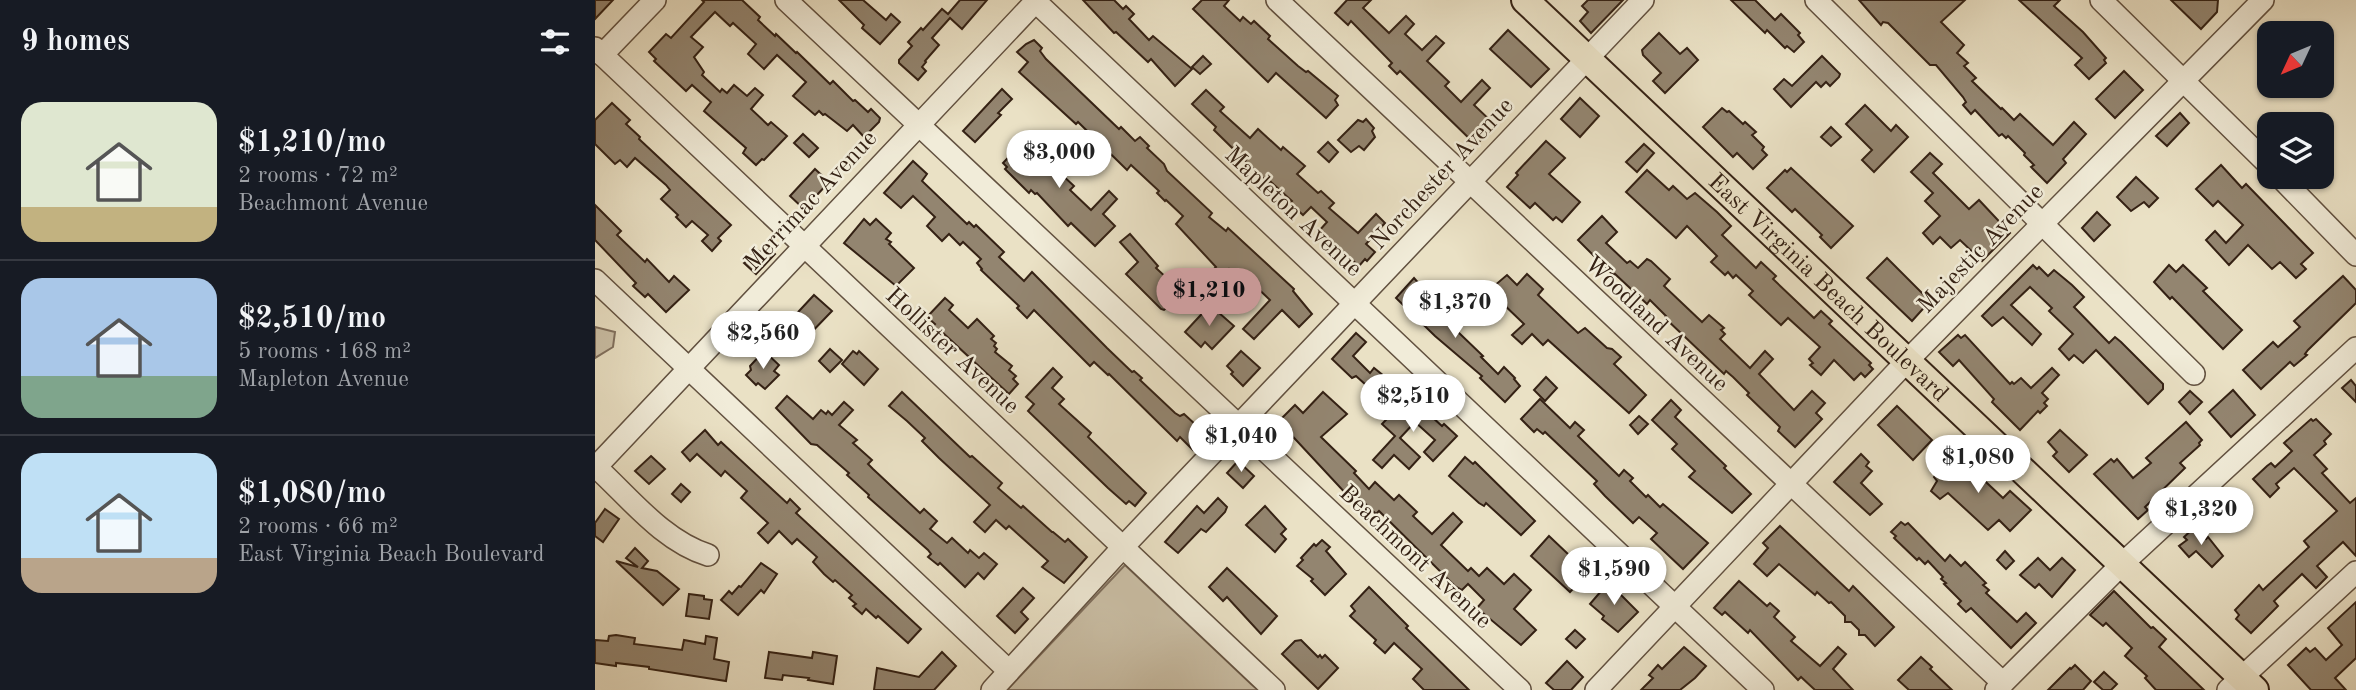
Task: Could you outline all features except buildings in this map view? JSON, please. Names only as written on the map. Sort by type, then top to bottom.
[{"type":"main road","name":"East Virginia Beach Boulevard","points":[[1525,0],[2122,564],[2242,686]]},
{"type":"street","points":[[599,51],[655,0]]},
{"type":"street","name":"Beachmont Avenue","points":[[786,0],[1520,690]]},
{"type":"street","name":"Woodland Avenue","points":[[1277,0],[1790,484],[1999,686]]},
{"type":"street","name":"Norchester Avenue","points":[[992,690],[1123,547],[1643,0]]},
{"type":"street","points":[[1816,0],[2194,374]]},
{"type":"street","points":[[2101,0],[2257,153]]},
{"type":"street","name":"Majestic Avenue","points":[[1596,690],[1907,361],[2263,0]]},
{"type":"street","name":"Merrimac Avenue","points":[[595,468],[1035,1]]},
{"type":"street","name":"Mapleton Avenue","points":[[1035,1],[1763,690]]},
{"type":"street","name":"Hollister Avenue","points":[[599,51],[1274,690]]},
{"type":"street","points":[[2292,189],[2356,254]]},
{"type":"street","points":[[595,280],[1009,671]]},
{"type":"street","points":[[1999,686],[2122,564],[2356,348]]},
{"type":"street","points":[[595,468],[667,533],[692,550],[708,555]]},
{"type":"street","points":[[2242,686],[2356,572]]},
{"type":"shaded area","points":[[595,327],[615,332],[613,347],[595,358]]},
{"type":"shaded area","points":[[1125,565],[1251,684],[1258,690],[1007,690]]}]
